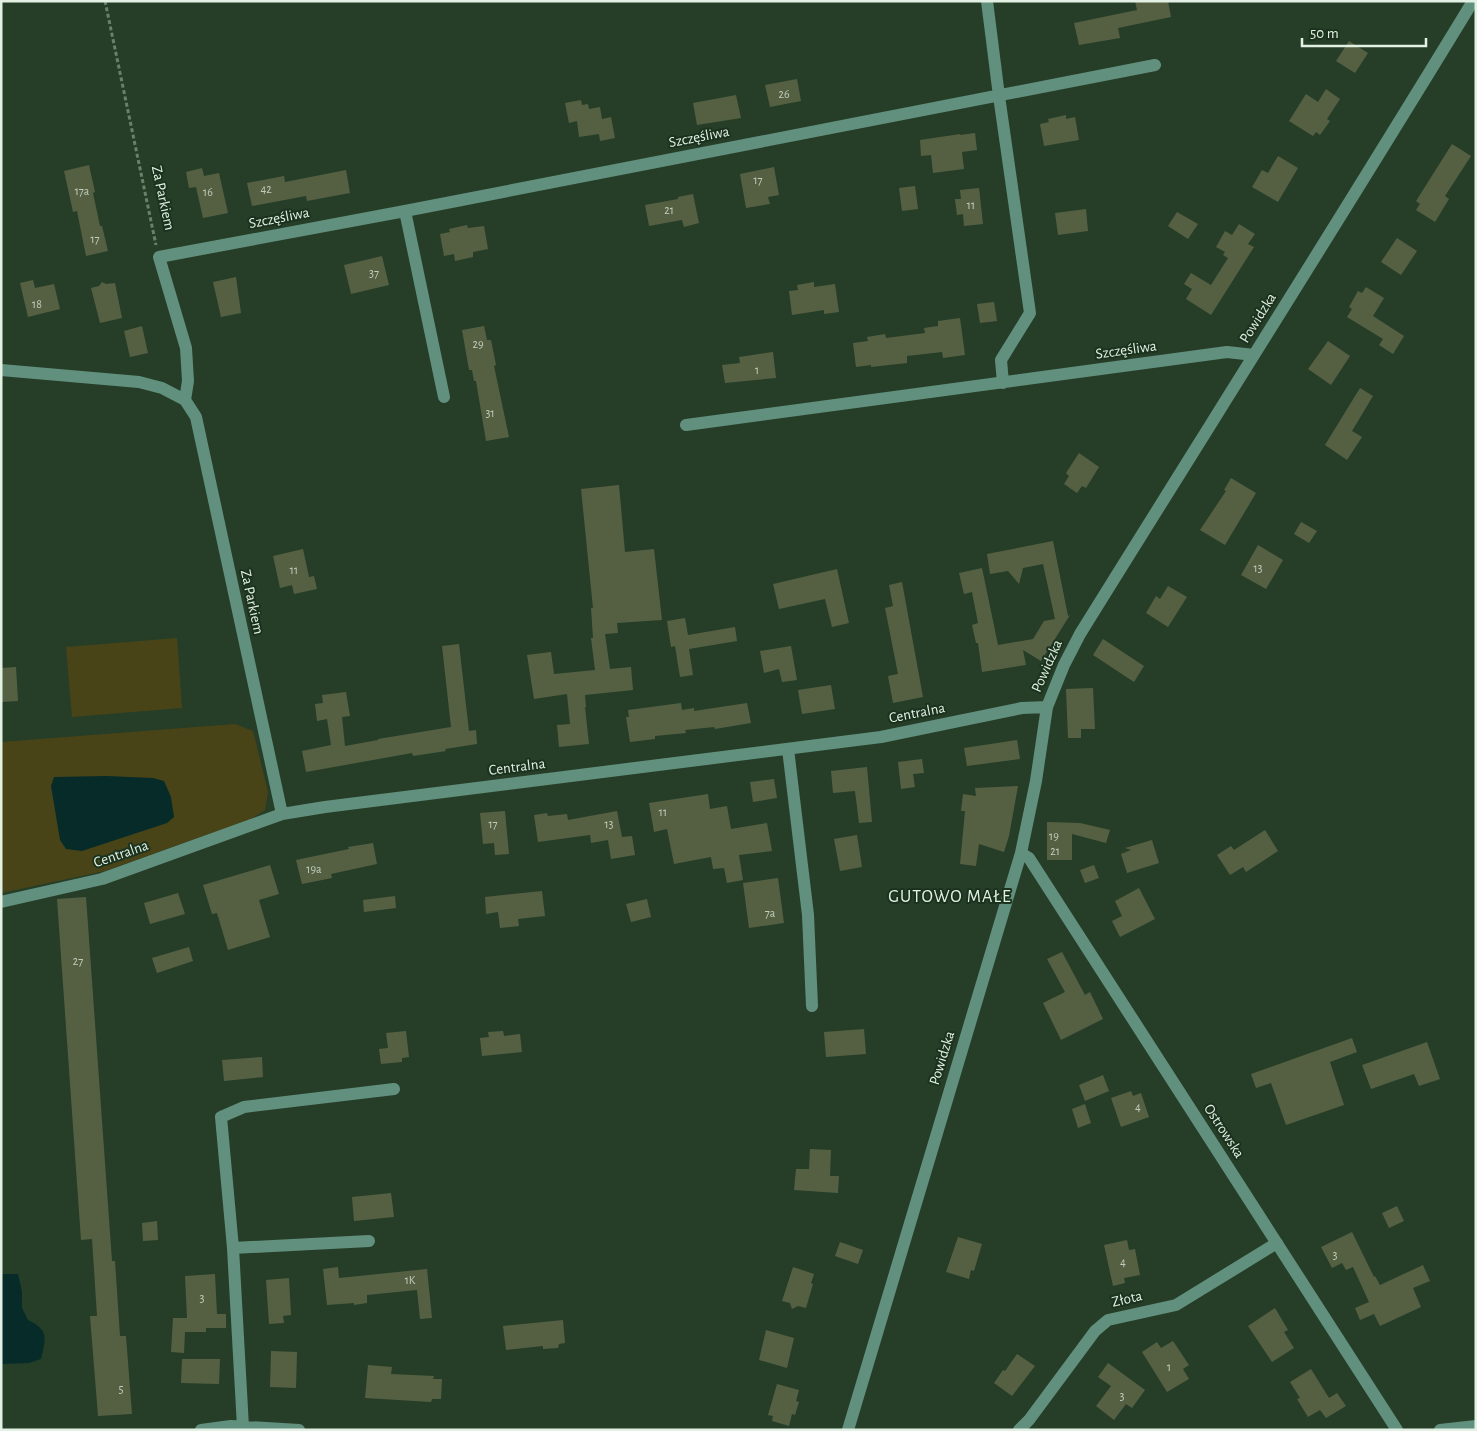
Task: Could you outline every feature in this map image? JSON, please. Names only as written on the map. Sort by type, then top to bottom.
[{"type":"street","points":[[987,1],[1030,313],[1001,360],[1003,382]]},
{"type":"street","name":"Powidzka","points":[[848,1430],[1021,853],[1036,780],[1047,707],[1064,665],[1080,634],[1373,166],[1473,1]]},
{"type":"street","name":"Szczęśliwa","points":[[159,257],[1155,65]]},
{"type":"street","points":[[405,211],[444,397]]},
{"type":"street","points":[[1,370],[139,382],[162,388],[185,400],[188,381],[186,348],[159,257]]},
{"type":"street","name":"Szczęśliwa","points":[[686,425],[1227,352],[1254,355]]},
{"type":"street","name":"Za Parkiem","points":[[185,400],[196,417],[282,814]]},
{"type":"street","name":"Centralna","points":[[1,902],[102,879],[282,814],[880,737],[1022,708],[1047,707]]},
{"type":"street","points":[[788,749],[808,915],[812,1006]]},
{"type":"street","name":"Ostrowska","points":[[1021,853],[1029,858],[1398,1430]]},
{"type":"street","points":[[243,1427],[234,1248],[221,1117],[244,1108],[394,1089]]},
{"type":"street","points":[[234,1248],[369,1241]]},
{"type":"street","name":"Złota","points":[[1019,1430],[1029,1420],[1095,1331],[1108,1320],[1176,1305],[1277,1243]]},
{"type":"street","points":[[201,1430],[231,1426],[299,1430]]},
{"type":"street","points":[[1440,1430],[1476,1426]]},
{"type":"path","name":"Za Parkiem","points":[[105,1],[159,257]]},
{"type":"shaded area","points":[[177,638],[182,708],[72,717],[66,647]]},
{"type":"shaded area","points":[[235,724],[253,731],[268,792],[265,810],[251,819],[105,871],[1,893],[1,742]]},
{"type":"water","points":[[106,776],[153,778],[164,781],[171,797],[174,817],[167,823],[82,851],[66,849],[60,840],[51,786],[54,777]]},
{"type":"water","points":[[1,1274],[18,1274],[22,1292],[22,1308],[28,1320],[43,1331],[45,1340],[41,1359],[29,1363],[1,1364]]},
{"type":"building","points":[[1135,1],[1168,1],[1171,17],[1118,28],[1120,38],[1079,45],[1074,23],[1137,10]]},
{"type":"building","points":[[1349,41],[1368,53],[1355,73],[1336,61]]},
{"type":"building","points":[[797,79],[801,101],[770,107],[765,85]]},
{"type":"building","points":[[1326,89],[1340,99],[1327,119],[1330,121],[1320,135],[1316,132],[1313,136],[1289,121],[1306,94],[1318,102]]},
{"type":"building","points":[[736,95],[741,118],[697,125],[693,103]]},
{"type":"building","points":[[581,100],[582,105],[588,104],[589,109],[600,107],[602,119],[611,117],[615,138],[600,141],[599,134],[579,137],[577,121],[569,123],[565,103]]},
{"type":"building","points":[[1066,115],[1066,119],[1075,117],[1079,140],[1044,146],[1040,124],[1049,122],[1048,119]]},
{"type":"building","points":[[975,133],[977,150],[962,152],[964,169],[933,173],[931,155],[921,156],[920,140]]},
{"type":"building","points":[[1452,144],[1471,156],[1445,196],[1449,199],[1435,222],[1416,210],[1420,204],[1416,201]]},
{"type":"building","points":[[1278,156],[1298,168],[1278,202],[1252,187],[1262,170],[1268,173]]},
{"type":"building","points":[[89,165],[100,226],[102,226],[108,251],[86,256],[77,211],[73,212],[64,171]]},
{"type":"building","points":[[774,167],[779,195],[768,197],[770,204],[746,208],[740,174]]},
{"type":"building","points":[[202,168],[204,176],[219,173],[228,213],[203,218],[196,187],[189,188],[186,172]]},
{"type":"building","points":[[346,170],[350,193],[307,201],[306,196],[252,206],[247,183],[284,176],[285,182]]},
{"type":"building","points":[[915,186],[918,209],[902,211],[899,188]]},
{"type":"building","points":[[979,188],[983,224],[964,226],[963,214],[957,215],[955,199],[961,199],[960,190]]},
{"type":"building","points":[[693,194],[699,223],[684,227],[682,220],[649,226],[645,205],[678,199],[678,197]]},
{"type":"building","points":[[1086,209],[1088,231],[1058,235],[1055,213]]},
{"type":"building","points":[[1177,212],[1198,224],[1188,239],[1168,226]]},
{"type":"building","points":[[1239,224],[1255,234],[1248,244],[1254,247],[1211,315],[1186,299],[1192,289],[1184,284],[1191,273],[1211,285],[1228,258],[1223,255],[1225,252],[1216,247],[1225,231],[1232,235]]},
{"type":"building","points":[[467,225],[468,228],[484,226],[488,249],[473,252],[473,257],[455,261],[454,254],[444,256],[440,234],[450,232],[449,229]]},
{"type":"building","points":[[1397,238],[1417,251],[1401,275],[1381,262]]},
{"type":"building","points":[[382,256],[389,285],[351,294],[344,265]]},
{"type":"building","points":[[236,277],[241,313],[221,317],[213,282]]},
{"type":"building","points":[[33,280],[35,288],[54,284],[60,309],[28,317],[20,283]]},
{"type":"building","points":[[102,282],[106,284],[115,283],[122,318],[100,323],[91,288],[99,286]]},
{"type":"building","points":[[814,282],[814,287],[835,284],[839,312],[824,314],[824,310],[792,315],[789,291],[798,290],[797,285]]},
{"type":"building","points":[[1366,287],[1384,298],[1373,316],[1404,336],[1393,354],[1379,345],[1383,339],[1347,317],[1352,309],[1349,307],[1358,291],[1362,293]]},
{"type":"building","points":[[994,302],[997,321],[980,323],[977,304]]},
{"type":"building","points":[[960,318],[965,355],[943,358],[942,352],[907,356],[907,363],[856,367],[853,343],[868,341],[867,337],[885,334],[886,338],[925,333],[924,328],[938,326],[938,321]]},
{"type":"building","points":[[142,326],[148,353],[130,357],[124,331]]},
{"type":"building","points":[[484,326],[487,340],[491,340],[496,365],[494,366],[509,437],[486,441],[476,381],[474,381],[472,370],[469,370],[462,330]]},
{"type":"building","points":[[1328,341],[1350,356],[1331,385],[1308,369]]},
{"type":"building","points":[[773,352],[776,378],[725,383],[722,365],[740,363],[739,357]]},
{"type":"building","points":[[1360,388],[1373,396],[1352,431],[1362,437],[1347,460],[1325,445]]},
{"type":"building","points":[[1079,453],[1099,467],[1086,488],[1082,486],[1077,493],[1064,484],[1069,476],[1066,473]]},
{"type":"building","points":[[1231,478],[1256,493],[1225,545],[1200,530],[1226,491],[1224,490]]},
{"type":"building","points":[[619,485],[625,552],[654,549],[662,620],[617,623],[618,633],[605,634],[610,669],[631,667],[633,690],[585,695],[589,744],[559,747],[557,725],[570,724],[567,694],[534,699],[527,655],[551,652],[554,674],[595,670],[591,638],[593,638],[591,608],[593,608],[581,489]]},
{"type":"building","points":[[1301,522],[1317,531],[1309,543],[1294,534]]},
{"type":"building","points":[[1053,541],[1068,616],[1070,615],[1041,661],[1023,650],[1026,665],[982,672],[978,643],[976,643],[972,625],[978,623],[972,592],[964,594],[959,573],[982,568],[998,645],[1033,639],[1044,621],[1055,619],[1043,564],[1023,568],[1019,584],[1008,571],[990,574],[987,554]]},
{"type":"building","points":[[1258,545],[1283,560],[1266,589],[1241,575]]},
{"type":"building","points":[[303,549],[309,577],[314,576],[317,589],[294,594],[292,585],[280,588],[273,556]]},
{"type":"building","points":[[837,569],[849,623],[832,627],[825,599],[779,609],[773,584]]},
{"type":"building","points":[[902,582],[923,697],[893,703],[888,676],[898,674],[885,608],[893,606],[889,585]]},
{"type":"building","points":[[1168,586],[1187,597],[1168,627],[1146,613],[1156,596],[1160,599]]},
{"type":"building","points":[[685,618],[688,635],[735,627],[737,641],[689,649],[693,675],[680,677],[675,646],[671,647],[667,621]]},
{"type":"building","points":[[1103,639],[1144,666],[1134,682],[1093,655]]},
{"type":"building","points":[[459,644],[469,731],[476,730],[477,744],[445,749],[446,751],[413,756],[412,753],[306,772],[302,751],[331,745],[327,719],[317,721],[315,704],[323,703],[322,695],[346,692],[350,716],[342,717],[345,746],[451,727],[442,646]]},
{"type":"building","points":[[791,646],[797,680],[782,682],[779,669],[764,673],[760,651]]},
{"type":"building","points":[[16,667],[18,701],[1,702],[1,668]]},
{"type":"building","points":[[831,685],[835,709],[802,714],[798,690]]},
{"type":"building","points":[[1093,688],[1095,729],[1081,729],[1081,738],[1068,738],[1066,689]]},
{"type":"building","points":[[681,703],[682,710],[694,708],[694,711],[747,703],[751,723],[715,729],[714,727],[685,730],[686,733],[655,736],[655,739],[630,742],[626,717],[629,717],[628,710]]},
{"type":"building","points":[[1017,740],[1020,759],[967,766],[964,748]]},
{"type":"building","points":[[922,759],[924,773],[913,774],[915,787],[901,789],[898,762]]},
{"type":"building","points":[[867,767],[872,822],[859,823],[855,791],[833,793],[831,771]]},
{"type":"building","points":[[774,779],[777,798],[753,802],[750,782]]},
{"type":"building","points":[[1018,786],[1009,836],[1004,852],[979,844],[976,866],[960,864],[965,811],[961,811],[963,794],[976,796],[975,788]]},
{"type":"building","points":[[708,794],[710,809],[727,806],[731,829],[767,823],[772,851],[739,855],[743,880],[727,883],[724,868],[713,869],[711,857],[674,864],[667,829],[654,832],[649,803]]},
{"type":"building","points":[[505,811],[509,854],[495,855],[494,843],[483,844],[480,813]]},
{"type":"building","points":[[617,811],[622,837],[632,836],[635,855],[611,859],[608,840],[591,843],[590,835],[538,842],[534,815],[547,813],[548,816],[567,814],[568,820]]},
{"type":"building","points":[[1047,822],[1080,823],[1110,830],[1106,843],[1072,834],[1072,860],[1047,860]]},
{"type":"building","points":[[1265,830],[1278,851],[1246,872],[1243,867],[1230,875],[1217,855],[1231,846],[1234,850]]},
{"type":"building","points":[[857,835],[862,867],[840,871],[834,839]]},
{"type":"building","points":[[1152,840],[1159,863],[1127,873],[1121,854],[1131,850],[1125,848]]},
{"type":"building","points":[[373,843],[377,864],[331,874],[332,878],[302,884],[296,860]]},
{"type":"building","points":[[270,865],[279,894],[259,900],[270,937],[228,950],[217,913],[212,914],[203,885]]},
{"type":"building","points":[[1094,865],[1099,878],[1085,883],[1080,870]]},
{"type":"building","points":[[778,878],[784,923],[749,928],[743,883]]},
{"type":"building","points":[[1139,888],[1155,919],[1120,937],[1112,921],[1122,916],[1115,901]]},
{"type":"building","points":[[542,891],[545,916],[518,919],[519,926],[500,928],[498,912],[486,914],[485,897]]},
{"type":"building","points":[[178,893],[185,914],[150,924],[144,903]]},
{"type":"building","points":[[395,896],[396,908],[364,912],[363,900]]},
{"type":"building","points":[[86,897],[112,1261],[115,1261],[120,1336],[126,1336],[132,1414],[98,1416],[90,1316],[97,1316],[92,1239],[81,1240],[57,899]]},
{"type":"building","points":[[647,899],[651,917],[631,922],[626,904]]},
{"type":"building","points":[[189,947],[193,961],[157,973],[152,958]]},
{"type":"building","points":[[1062,952],[1085,995],[1090,992],[1103,1019],[1061,1040],[1043,1003],[1065,992],[1047,959]]},
{"type":"building","points":[[864,1029],[866,1054],[826,1057],[824,1032]]},
{"type":"building","points":[[406,1031],[409,1057],[402,1058],[402,1062],[381,1064],[379,1049],[388,1048],[386,1033]]},
{"type":"building","points":[[503,1031],[504,1036],[520,1034],[522,1052],[482,1056],[480,1038],[489,1037],[488,1032]]},
{"type":"building","points":[[1352,1038],[1357,1052],[1330,1062],[1344,1105],[1286,1125],[1271,1083],[1256,1088],[1251,1074]]},
{"type":"building","points":[[1427,1042],[1440,1079],[1419,1086],[1414,1074],[1371,1089],[1362,1065]]},
{"type":"building","points":[[262,1057],[263,1077],[224,1081],[222,1060]]},
{"type":"building","points":[[1103,1075],[1109,1091],[1085,1101],[1079,1085]]},
{"type":"building","points":[[1131,1091],[1133,1096],[1141,1093],[1149,1117],[1121,1127],[1111,1098]]},
{"type":"building","points":[[1085,1104],[1091,1123],[1078,1128],[1072,1109]]},
{"type":"building","points":[[810,1149],[831,1150],[830,1176],[839,1176],[838,1193],[794,1190],[796,1169],[809,1169]]},
{"type":"building","points":[[391,1193],[394,1217],[354,1221],[352,1197]]},
{"type":"building","points":[[1397,1206],[1404,1221],[1389,1228],[1382,1213]]},
{"type":"building","points":[[157,1221],[158,1240],[143,1241],[142,1223]]},
{"type":"building","points":[[1352,1232],[1374,1277],[1380,1285],[1423,1265],[1430,1281],[1413,1288],[1421,1307],[1380,1326],[1374,1314],[1360,1320],[1355,1308],[1369,1302],[1353,1267],[1346,1270],[1342,1263],[1332,1268],[1321,1247]]},
{"type":"building","points":[[958,1237],[982,1244],[974,1271],[971,1270],[969,1279],[946,1272]]},
{"type":"building","points":[[1127,1240],[1129,1250],[1135,1249],[1140,1275],[1124,1278],[1125,1283],[1113,1286],[1104,1245]]},
{"type":"building","points":[[840,1242],[863,1250],[858,1264],[835,1256]]},
{"type":"building","points":[[338,1267],[339,1278],[427,1269],[432,1318],[420,1319],[417,1290],[367,1295],[367,1303],[327,1305],[323,1269]]},
{"type":"building","points":[[793,1267],[814,1274],[806,1308],[798,1306],[792,1309],[790,1303],[782,1301]]},
{"type":"building","points":[[215,1274],[217,1314],[226,1314],[226,1328],[206,1328],[206,1332],[185,1332],[184,1353],[171,1352],[173,1318],[187,1318],[185,1276]]},
{"type":"building","points":[[289,1278],[291,1315],[283,1316],[284,1323],[269,1324],[266,1280]]},
{"type":"building","points":[[1275,1308],[1288,1330],[1284,1332],[1294,1348],[1272,1362],[1248,1326]]},
{"type":"building","points":[[563,1320],[565,1343],[559,1344],[558,1348],[543,1349],[543,1346],[506,1350],[503,1326]]},
{"type":"building","points":[[766,1330],[794,1338],[787,1368],[759,1360]]},
{"type":"building","points":[[1173,1341],[1189,1365],[1183,1369],[1189,1379],[1167,1392],[1142,1352],[1157,1342],[1161,1348]]},
{"type":"building","points":[[271,1351],[297,1352],[296,1388],[270,1387]]},
{"type":"building","points":[[1017,1354],[1035,1366],[1012,1396],[994,1383]]},
{"type":"building","points":[[182,1359],[220,1359],[219,1384],[181,1383]]},
{"type":"building","points":[[1108,1363],[1145,1390],[1132,1408],[1126,1404],[1114,1420],[1096,1406],[1111,1386],[1098,1377]]},
{"type":"building","points":[[368,1365],[392,1367],[391,1374],[434,1376],[433,1379],[442,1379],[441,1399],[432,1399],[431,1402],[365,1398]]},
{"type":"building","points":[[1311,1369],[1329,1398],[1337,1393],[1346,1406],[1326,1418],[1320,1410],[1308,1417],[1297,1399],[1300,1398],[1290,1382]]},
{"type":"building","points":[[777,1384],[799,1390],[796,1401],[799,1402],[795,1415],[792,1414],[789,1426],[772,1421],[773,1416],[768,1415]]},
{"type":"district","name":"GUTOWO MAŁE","points":[[950,897]]}]
